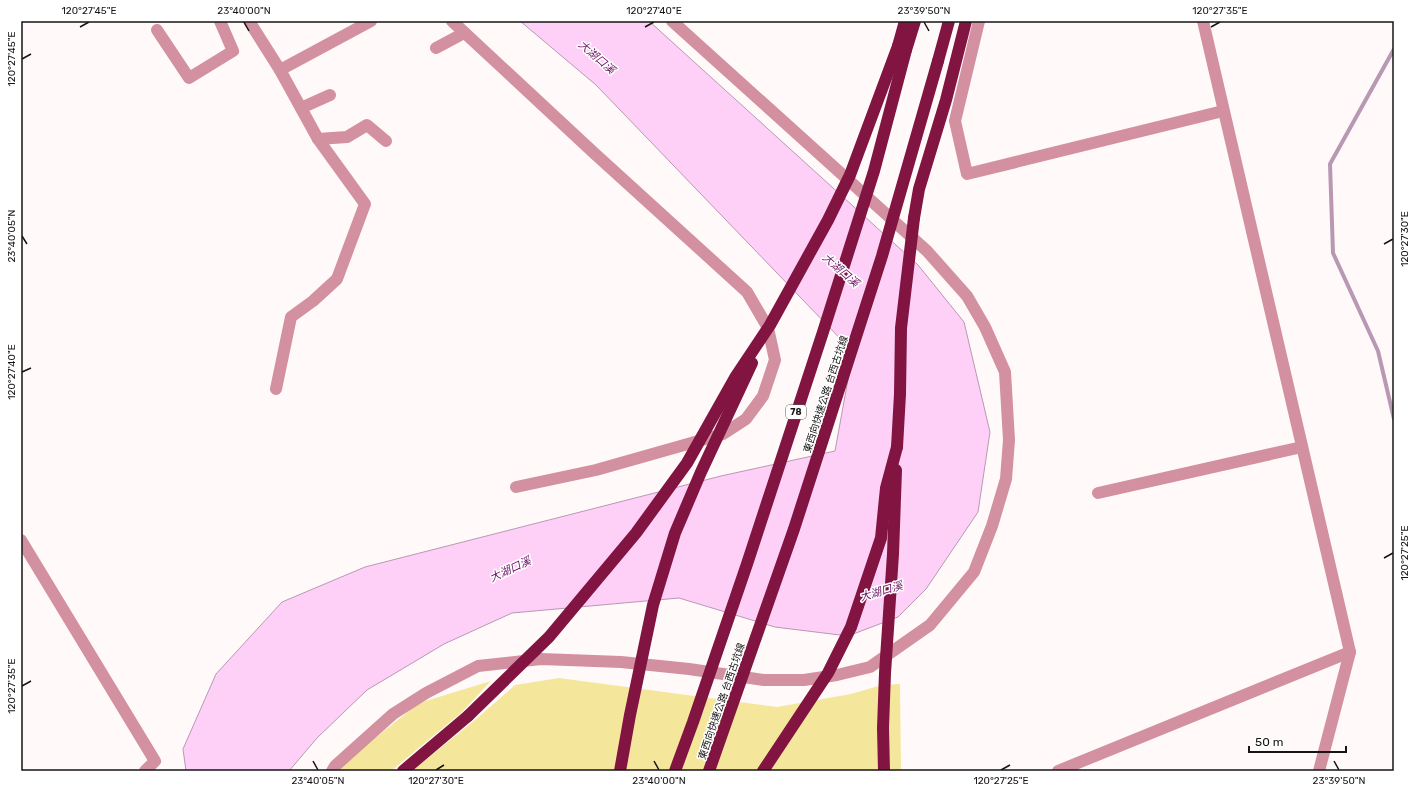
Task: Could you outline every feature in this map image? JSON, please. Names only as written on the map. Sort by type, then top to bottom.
[{"type":"highway","points":[[620,771],[653,605],[675,533],[701,472],[770,325],[828,220],[850,175],[902,48],[905,21]]},
{"type":"highway","name":"東西向快速公路 台西古坑線","points":[[675,771],[696,715],[747,564],[823,332],[874,170],[902,48],[915,21]]},
{"type":"highway","name":"東西向快速公路 台西古坑線","points":[[709,771],[791,536],[859,328],[882,256],[949,21]]},
{"type":"highway","points":[[884,771],[884,704],[893,554],[900,394],[901,328],[914,218],[919,189],[946,100],[966,21]]},
{"type":"highway","points":[[403,771],[468,716],[549,637],[636,533],[687,463],[736,376],[770,325]]},
{"type":"highway","points":[[763,771],[828,674],[851,627],[881,538],[886,488],[897,446]]},
{"type":"street","points":[[157,30],[190,78],[233,51],[220,21]]},
{"type":"street","points":[[249,21],[280,70],[318,139],[364,204],[337,279],[313,301],[291,317],[276,389]]},
{"type":"street","points":[[280,70],[371,21]]},
{"type":"street","points":[[452,21],[747,292],[768,328],[775,360],[763,396],[746,419],[724,434],[596,470],[516,487]]},
{"type":"street","points":[[332,771],[335,766],[393,714],[478,666],[541,659],[621,662],[688,669],[764,680],[804,680],[837,675],[870,667],[930,626],[974,572],[992,526],[1006,479],[1009,440],[1005,372],[985,327],[967,296],[927,251],[672,21]]},
{"type":"street","points":[[979,21],[955,121],[967,174],[1223,111]]},
{"type":"street","points":[[1203,21],[1350,652],[1319,771]]},
{"type":"street","points":[[436,48],[464,33]]},
{"type":"street","points":[[301,108],[330,95]]},
{"type":"street","points":[[318,139],[347,137],[367,125],[386,141]]},
{"type":"street","points":[[1098,493],[1302,447]]},
{"type":"street","points":[[21,540],[155,761],[145,771]]},
{"type":"street","points":[[1058,771],[1350,652]]},
{"type":"shaded area","points":[[559,678],[777,707],[851,694],[882,685],[900,684],[901,771],[412,771],[475,720],[515,685]]},
{"type":"shaded area","points":[[491,681],[462,712],[391,771],[334,771],[419,703]]},
{"type":"water","name":"大湖口溪","points":[[520,21],[649,21],[918,265],[964,322],[990,432],[978,512],[926,589],[898,617],[848,636],[775,627],[679,598],[512,613],[444,644],[367,690],[317,738],[289,771],[186,771],[183,749],[216,674],[282,602],[365,567],[721,476],[835,451],[853,352],[596,85]]},
{"type":"waterway","points":[[1394,49],[1330,164],[1333,253],[1378,351],[1394,419]]}]
